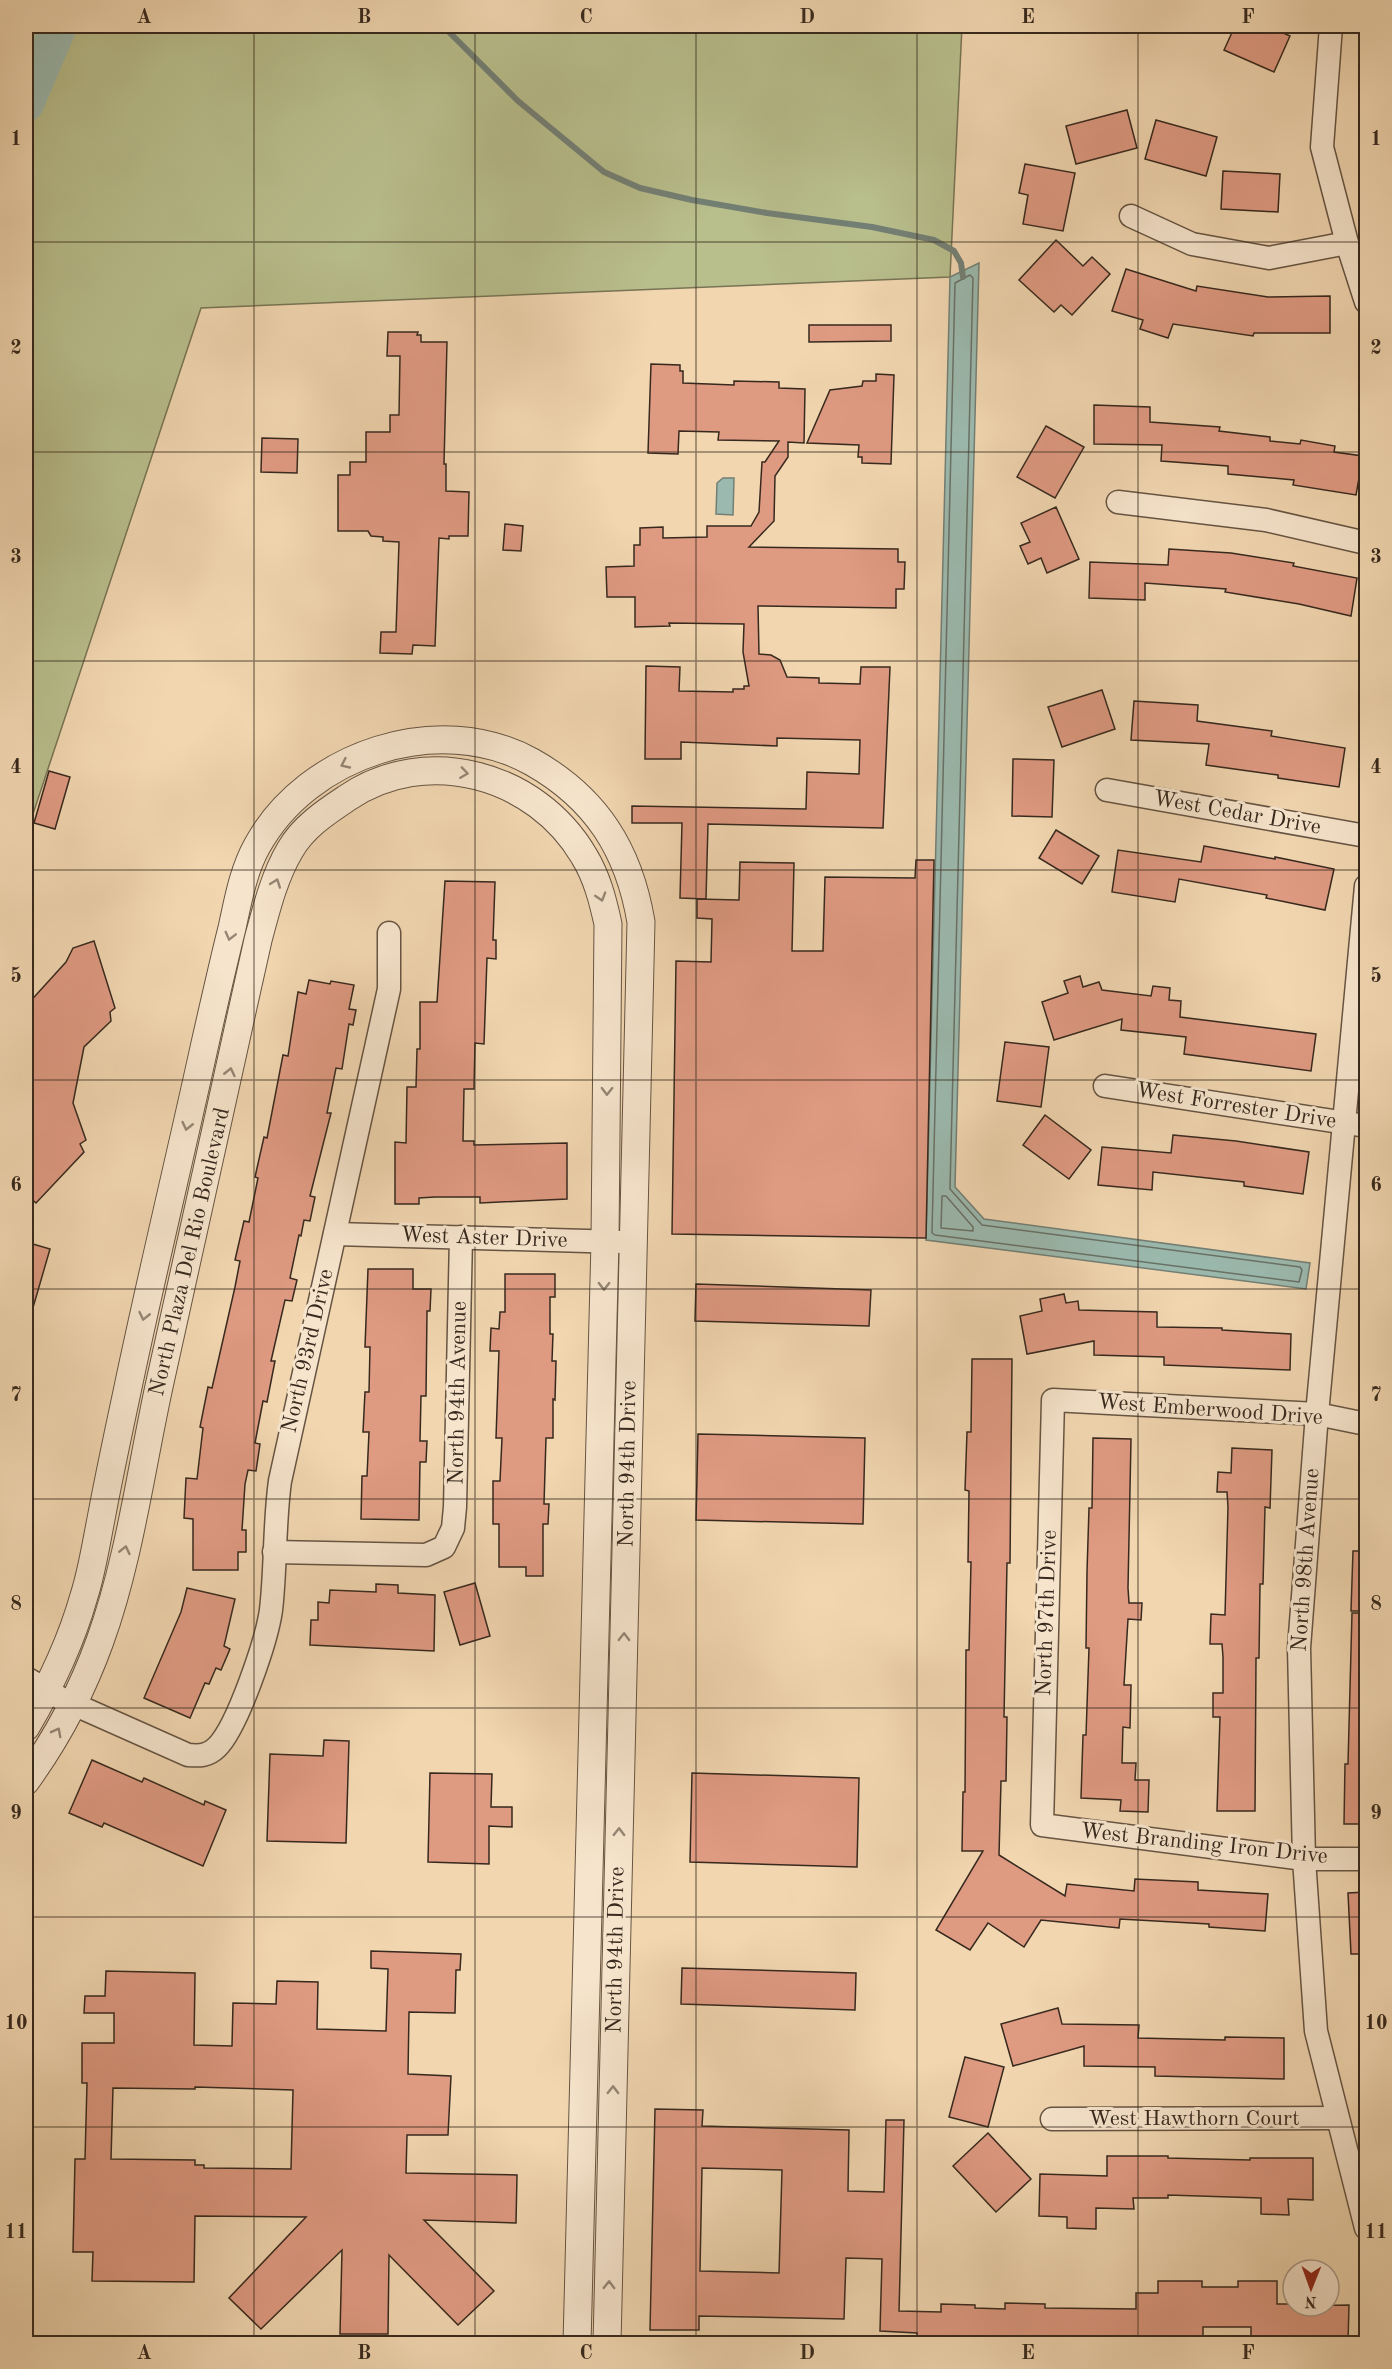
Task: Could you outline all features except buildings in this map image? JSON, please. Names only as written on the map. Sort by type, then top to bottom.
[{"type":"street","points":[[1331,26],[1322,147],[1347,243],[1366,302]]},
{"type":"street","points":[[1131,216],[1191,244],[1269,258],[1347,243]]},
{"type":"street","points":[[1118,502],[1266,520],[1366,543]]},
{"type":"street","name":"North 94th Drive","points":[[400,744],[466,741],[493,746],[530,761],[554,775],[583,799],[608,830],[627,867],[641,922],[607,2343]]},
{"type":"street","name":"North Plaza Del Rio Boulevard","points":[[26,1727],[36,1684],[61,1661],[85,1595],[127,1390],[219,978],[246,873],[256,848],[288,804],[335,769],[366,755],[400,744]]},
{"type":"street","name":"North 94th Drive","points":[[406,772],[428,770],[474,774],[516,791],[556,819],[584,855],[595,877],[602,899],[608,934],[605,1241],[577,2343]]},
{"type":"street","name":"North Plaza Del Rio Boulevard","points":[[26,1781],[74,1703],[100,1641],[118,1578],[258,940],[277,878],[290,849],[309,826],[373,782],[406,772]]},
{"type":"street","name":"West Cedar Drive","points":[[1107,790],[1366,836]]},
{"type":"street","name":"North 98th Avenue","points":[[1366,886],[1317,1414],[1299,1648],[1304,1859],[1316,2031],[1366,2228]]},
{"type":"street","name":"North 93rd Drive","points":[[74,1703],[188,1755],[203,1756],[217,1747],[228,1731],[251,1680],[271,1612],[274,1521],[280,1481],[389,989],[389,933]]},
{"type":"street","name":"West Forrester Drive","points":[[1105,1086],[1366,1126]]},
{"type":"street","name":"West Aster Drive","points":[[335,1234],[633,1242]]},
{"type":"street","name":"North 94th Avenue","points":[[274,1552],[426,1555],[444,1547],[453,1528],[455,1506],[460,1237]]},
{"type":"street","name":"West Emberwood Drive","points":[[1053,1400],[1317,1414],[1366,1424]]},
{"type":"street","name":"North 97th Drive","points":[[1042,1825],[1053,1400]]},
{"type":"street","points":[[36,1684],[74,1703]]},
{"type":"street","points":[[593,1698],[623,1700]]},
{"type":"street","name":"West Branding Iron Drive","points":[[1042,1825],[1304,1859],[1366,1859]]},
{"type":"street","name":"West Hawthorn Court","points":[[1052,2119],[1337,2118]]},
{"type":"green space","points":[[26,26],[962,26],[950,277],[201,308],[26,835]]},
{"type":"water","points":[[979,263],[955,1187],[984,1219],[1310,1263],[1306,1289],[926,1240],[950,277]]},
{"type":"water","points":[[723,478],[734,478],[733,515],[716,514],[717,483]]},
{"type":"waterway","points":[[26,104],[59,26]]},
{"type":"waterway","points":[[443,26],[518,101],[604,172],[640,188],[692,200],[872,227],[934,240],[954,251],[961,263],[963,277]]}]
